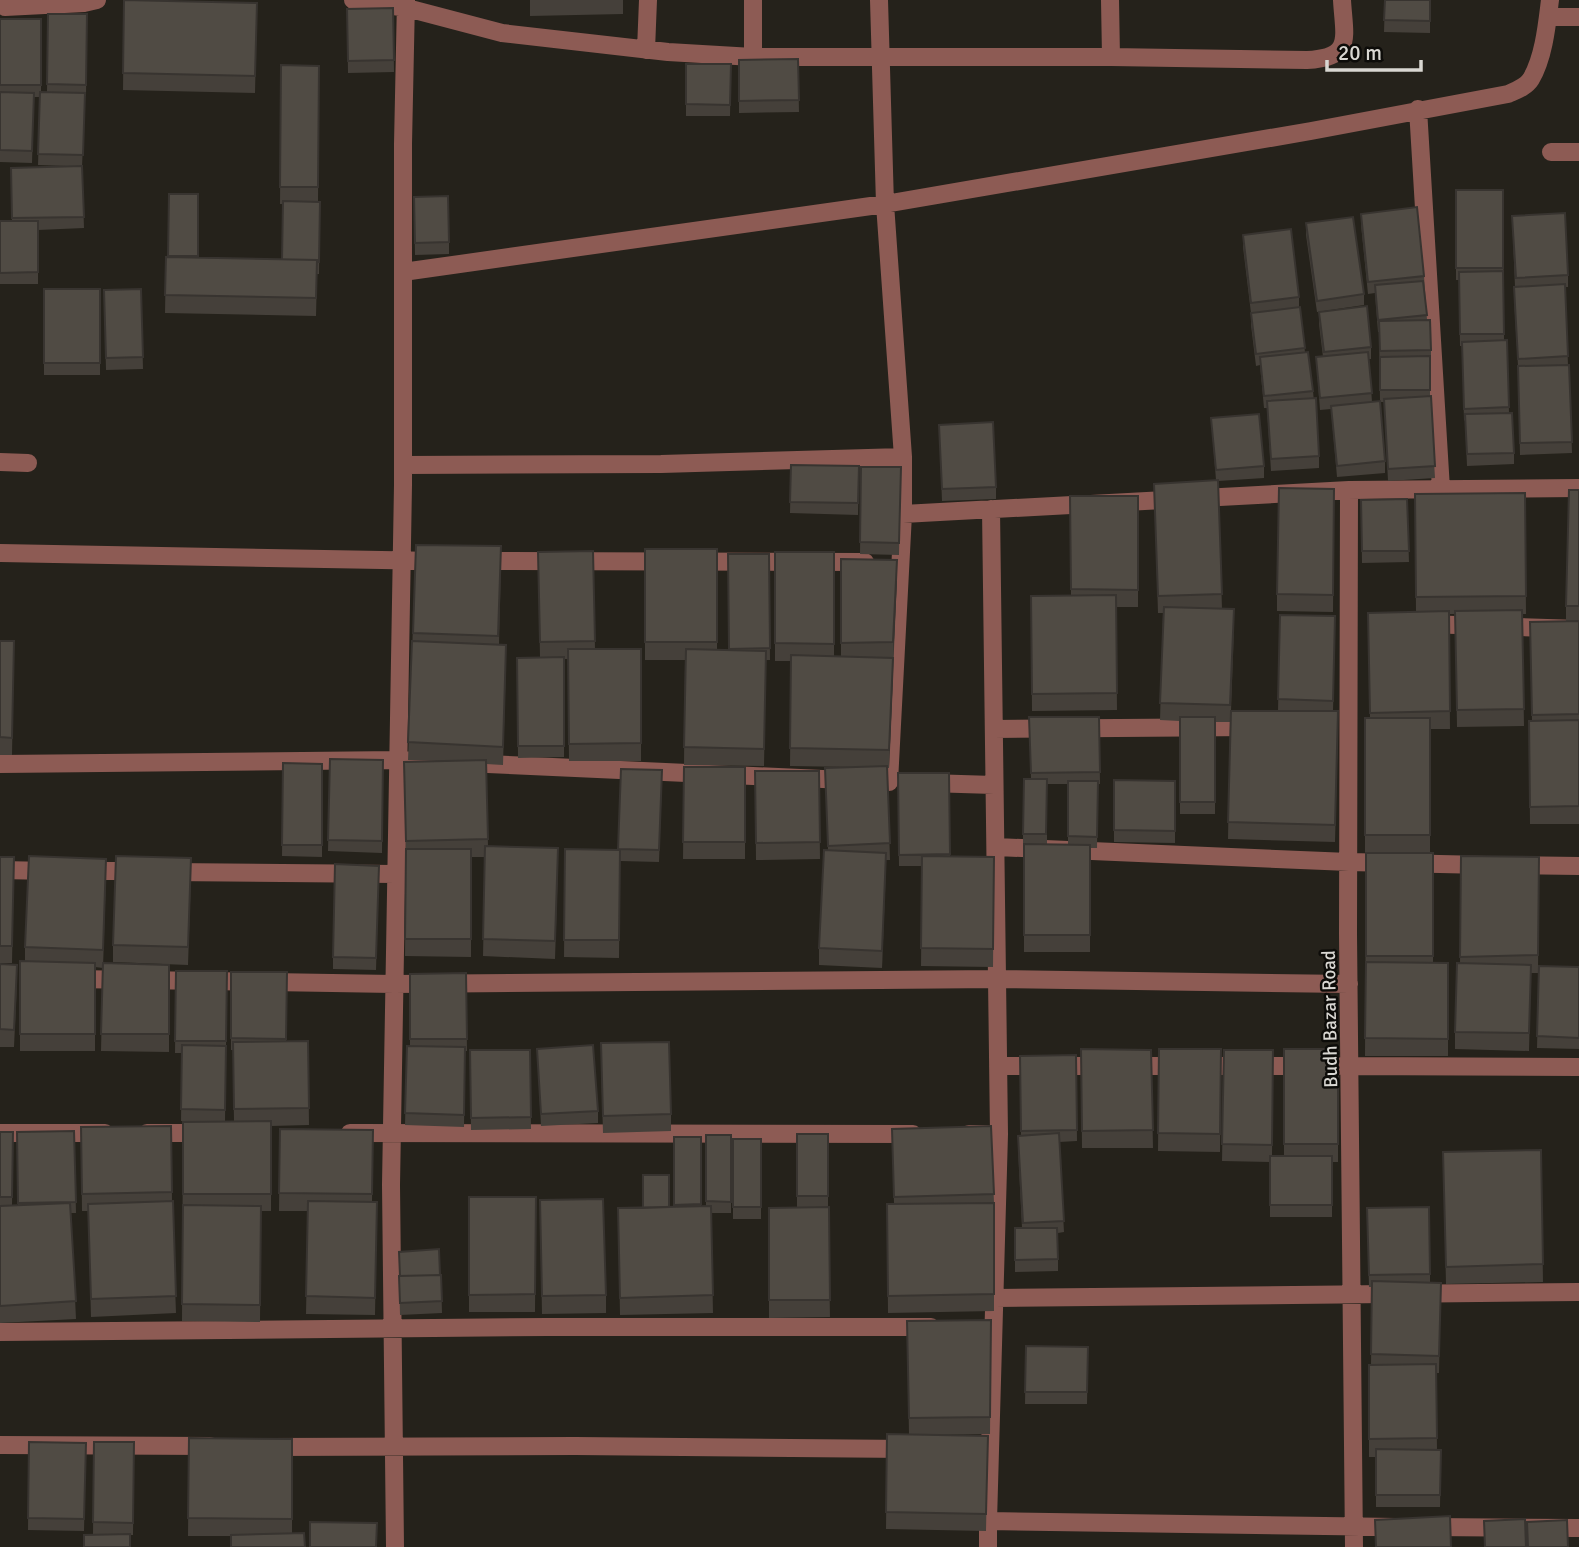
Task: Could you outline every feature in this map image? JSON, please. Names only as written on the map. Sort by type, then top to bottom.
[{"type":"street","points":[[3,7],[84,4],[97,0]]},
{"type":"street","points":[[353,0],[407,4],[502,33],[646,50],[753,57],[1324,59],[1333,57],[1342,49],[1342,0]]},
{"type":"street","points":[[646,50],[648,0]]},
{"type":"street","points":[[753,0],[753,57]]},
{"type":"street","points":[[879,0],[885,204],[903,457],[900,562],[902,782]]},
{"type":"street","points":[[1110,0],[1111,57]]},
{"type":"street","points":[[395,1547],[391,1133],[403,465],[403,144],[407,4]]},
{"type":"street","points":[[403,272],[885,204],[1311,131],[1508,94],[1522,89],[1531,79],[1539,59],[1549,9],[1579,17]]},
{"type":"street","points":[[1418,109],[1441,489]]},
{"type":"street","points":[[1551,152],[1579,152]]},
{"type":"street","points":[[403,465],[661,464],[903,457]]},
{"type":"street","points":[[0,462],[28,463]]},
{"type":"street","points":[[903,514],[1349,490],[1579,488]]},
{"type":"street","name":"Budh Bazar Road","points":[[1349,490],[1349,621],[1342,727],[1349,862],[1354,1547]]},
{"type":"street","points":[[988,1547],[984,1449],[987,1327],[995,1298],[999,1134],[991,509]]},
{"type":"street","points":[[0,553],[401,561],[900,562]]},
{"type":"street","points":[[1349,621],[1369,622]]},
{"type":"street","points":[[1406,623],[1579,629]]},
{"type":"street","points":[[994,729],[1267,727]]},
{"type":"street","points":[[0,764],[398,760],[995,785]]},
{"type":"street","points":[[996,847],[1349,862],[1579,866]]},
{"type":"street","points":[[0,870],[396,874]]},
{"type":"street","points":[[54,979],[394,984],[997,979],[1349,984]]},
{"type":"street","points":[[999,1066],[1579,1067]]},
{"type":"street","points":[[0,1133],[223,1133]]},
{"type":"street","points":[[335,1133],[930,1134]]},
{"type":"street","points":[[958,1134],[999,1134]]},
{"type":"street","points":[[995,1298],[1352,1292],[1579,1292]]},
{"type":"street","points":[[0,1332],[548,1327],[952,1327]]},
{"type":"street","points":[[0,1445],[229,1446]]},
{"type":"street","points":[[256,1447],[921,1449]]},
{"type":"street","points":[[988,1521],[1579,1528]]},
{"type":"building","points":[[124,0],[257,3],[255,76],[123,73]]},
{"type":"building","points":[[1385,0],[1430,0],[1430,21],[1384,20]]},
{"type":"building","points":[[393,8],[394,60],[348,61],[347,9]]},
{"type":"building","points":[[48,14],[87,14],[86,85],[47,84]]},
{"type":"building","points":[[0,19],[41,19],[41,85],[0,85]]},
{"type":"building","points":[[798,59],[799,100],[739,101],[739,60]]},
{"type":"building","points":[[686,64],[731,64],[730,105],[686,104]]},
{"type":"building","points":[[281,65],[319,66],[318,187],[280,187]]},
{"type":"building","points":[[0,92],[34,93],[32,151],[0,150]]},
{"type":"building","points":[[40,92],[85,93],[83,155],[38,154]]},
{"type":"building","points":[[82,166],[84,217],[12,218],[11,168]]},
{"type":"building","points":[[1456,190],[1503,190],[1503,268],[1456,268]]},
{"type":"building","points":[[169,194],[198,194],[198,256],[168,256]]},
{"type":"building","points":[[448,196],[449,242],[415,243],[414,197]]},
{"type":"building","points":[[283,201],[320,202],[319,262],[282,260]]},
{"type":"building","points":[[1417,207],[1424,276],[1368,282],[1361,214]]},
{"type":"building","points":[[1565,213],[1568,275],[1516,278],[1512,216]]},
{"type":"building","points":[[1353,217],[1364,294],[1317,301],[1306,223]]},
{"type":"building","points":[[0,221],[38,221],[38,272],[0,273]]},
{"type":"building","points":[[1291,229],[1299,297],[1251,303],[1243,235]]},
{"type":"building","points":[[166,257],[317,260],[316,298],[165,295]]},
{"type":"building","points":[[1503,271],[1504,334],[1460,334],[1459,272]]},
{"type":"building","points":[[1423,281],[1427,315],[1378,320],[1375,285]]},
{"type":"building","points":[[1565,284],[1568,356],[1518,359],[1514,287]]},
{"type":"building","points":[[44,289],[100,289],[100,363],[44,363]]},
{"type":"building","points":[[141,289],[143,357],[106,358],[104,290]]},
{"type":"building","points":[[1367,306],[1371,347],[1324,352],[1319,312]]},
{"type":"building","points":[[1300,307],[1305,348],[1256,354],[1251,313]]},
{"type":"building","points":[[1430,320],[1431,350],[1380,351],[1379,321]]},
{"type":"building","points":[[1507,340],[1509,407],[1464,409],[1462,342]]},
{"type":"building","points":[[1308,352],[1313,391],[1264,396],[1260,357]]},
{"type":"building","points":[[1368,352],[1372,393],[1320,398],[1316,357]]},
{"type":"building","points":[[1430,356],[1430,390],[1380,390],[1380,357]]},
{"type":"building","points":[[1569,365],[1572,442],[1520,443],[1518,366]]},
{"type":"building","points":[[1431,396],[1435,466],[1388,469],[1384,399]]},
{"type":"building","points":[[1316,398],[1319,456],[1271,459],[1267,401]]},
{"type":"building","points":[[1380,401],[1385,461],[1337,466],[1331,406]]},
{"type":"building","points":[[1512,413],[1514,453],[1467,454],[1465,414]]},
{"type":"building","points":[[1259,414],[1264,466],[1216,470],[1211,418]]},
{"type":"building","points":[[993,422],[996,487],[942,489],[939,425]]},
{"type":"building","points":[[791,465],[859,466],[858,503],[790,502]]},
{"type":"building","points":[[861,467],[901,467],[899,543],[860,542]]},
{"type":"building","points":[[1218,480],[1222,594],[1158,596],[1154,484]]},
{"type":"building","points":[[1279,488],[1334,489],[1333,595],[1277,594]]},
{"type":"building","points":[[1569,490],[1579,490],[1579,606],[1566,606]]},
{"type":"building","points":[[1525,493],[1526,596],[1416,597],[1415,494]]},
{"type":"building","points":[[1070,496],[1138,496],[1138,590],[1071,589]]},
{"type":"building","points":[[1407,499],[1409,551],[1362,551],[1361,500]]},
{"type":"building","points":[[416,545],[501,546],[498,636],[413,633]]},
{"type":"building","points":[[645,549],[717,549],[717,642],[645,642]]},
{"type":"building","points":[[593,551],[595,641],[540,642],[538,552]]},
{"type":"building","points":[[775,552],[834,552],[834,644],[775,643]]},
{"type":"building","points":[[728,554],[769,554],[770,648],[729,649]]},
{"type":"building","points":[[841,559],[897,560],[893,642],[841,643]]},
{"type":"building","points":[[1116,595],[1117,693],[1032,694],[1031,596]]},
{"type":"building","points":[[1164,607],[1234,609],[1230,705],[1160,703]]},
{"type":"building","points":[[1522,610],[1524,709],[1457,710],[1455,611]]},
{"type":"building","points":[[1449,611],[1450,711],[1370,713],[1368,613]]},
{"type":"building","points":[[1280,615],[1335,616],[1333,701],[1278,699]]},
{"type":"building","points":[[1579,621],[1579,714],[1532,715],[1530,622]]},
{"type":"building","points":[[0,641],[14,641],[12,738],[0,737]]},
{"type":"building","points":[[412,641],[506,645],[503,747],[408,742]]},
{"type":"building","points":[[568,649],[641,649],[641,743],[569,744]]},
{"type":"building","points":[[686,649],[766,651],[764,749],[684,747]]},
{"type":"building","points":[[791,655],[893,658],[889,750],[790,748]]},
{"type":"building","points":[[564,657],[564,746],[518,746],[517,658]]},
{"type":"building","points":[[1231,711],[1338,711],[1335,825],[1228,822]]},
{"type":"building","points":[[1029,717],[1099,717],[1100,772],[1031,773]]},
{"type":"building","points":[[1180,717],[1215,717],[1215,802],[1180,802]]},
{"type":"building","points":[[1365,718],[1430,718],[1430,835],[1365,835]]},
{"type":"building","points":[[1579,720],[1579,806],[1530,807],[1529,721]]},
{"type":"building","points":[[330,759],[383,760],[382,841],[328,840]]},
{"type":"building","points":[[486,760],[488,839],[406,841],[404,762]]},
{"type":"building","points":[[283,763],[322,764],[322,845],[282,845]]},
{"type":"building","points":[[887,766],[890,843],[828,846],[825,768]]},
{"type":"building","points":[[684,767],[745,767],[745,842],[683,842]]},
{"type":"building","points":[[621,769],[662,770],[659,850],[618,849]]},
{"type":"building","points":[[755,771],[819,771],[820,842],[756,843]]},
{"type":"building","points":[[898,773],[949,773],[950,854],[899,855]]},
{"type":"building","points":[[1024,779],[1047,779],[1046,834],[1023,834]]},
{"type":"building","points":[[1114,780],[1175,781],[1175,831],[1114,830]]},
{"type":"building","points":[[1068,781],[1098,781],[1097,837],[1068,836]]},
{"type":"building","points":[[1024,844],[1090,845],[1090,935],[1024,935]]},
{"type":"building","points":[[485,846],[558,848],[555,941],[483,939]]},
{"type":"building","points":[[406,849],[471,849],[471,939],[405,939]]},
{"type":"building","points":[[565,849],[620,850],[619,940],[564,940]]},
{"type":"building","points":[[824,850],[886,853],[882,951],[819,948]]},
{"type":"building","points":[[1366,853],[1433,853],[1433,956],[1366,956]]},
{"type":"building","points":[[29,856],[106,859],[103,950],[25,947]]},
{"type":"building","points":[[116,856],[191,858],[188,947],[113,945]]},
{"type":"building","points":[[922,856],[994,857],[993,949],[921,948]]},
{"type":"building","points":[[1461,856],[1539,857],[1538,955],[1460,957]]},
{"type":"building","points":[[0,857],[14,857],[12,946],[0,946]]},
{"type":"building","points":[[335,864],[379,866],[376,958],[333,957]]},
{"type":"building","points":[[20,961],[95,963],[95,1034],[20,1034]]},
{"type":"building","points":[[1366,962],[1448,963],[1448,1039],[1365,1038]]},
{"type":"building","points":[[103,963],[169,965],[169,1034],[101,1034]]},
{"type":"building","points":[[1457,963],[1531,965],[1529,1033],[1455,1032]]},
{"type":"building","points":[[0,964],[17,965],[14,1030],[0,1029]]},
{"type":"building","points":[[1539,966],[1579,967],[1579,1038],[1537,1036]]},
{"type":"building","points":[[176,971],[227,971],[226,1041],[175,1041]]},
{"type":"building","points":[[231,972],[287,972],[286,1039],[231,1038]]},
{"type":"building","points":[[466,973],[467,1039],[410,1039],[410,974]]},
{"type":"building","points":[[308,1041],[309,1108],[234,1109],[233,1042]]},
{"type":"building","points":[[669,1042],[671,1114],[603,1116],[601,1043]]},
{"type":"building","points":[[182,1045],[226,1046],[225,1110],[181,1109]]},
{"type":"building","points":[[593,1045],[598,1111],[541,1114],[537,1049]]},
{"type":"building","points":[[407,1046],[465,1047],[464,1115],[405,1113]]},
{"type":"building","points":[[1081,1049],[1151,1050],[1153,1130],[1082,1131]]},
{"type":"building","points":[[1159,1049],[1221,1049],[1220,1134],[1158,1133]]},
{"type":"building","points":[[1284,1049],[1338,1049],[1338,1144],[1284,1144]]},
{"type":"building","points":[[470,1050],[530,1050],[531,1117],[471,1118]]},
{"type":"building","points":[[1224,1050],[1273,1050],[1272,1145],[1222,1144]]},
{"type":"building","points":[[1076,1055],[1077,1130],[1021,1131],[1020,1056]]},
{"type":"building","points":[[271,1121],[271,1194],[183,1194],[183,1122]]},
{"type":"building","points":[[171,1126],[172,1192],[82,1194],[81,1127]]},
{"type":"building","points":[[991,1126],[994,1194],[894,1197],[892,1129]]},
{"type":"building","points":[[280,1129],[373,1130],[372,1194],[279,1193]]},
{"type":"building","points":[[74,1131],[76,1202],[18,1203],[17,1132]]},
{"type":"building","points":[[0,1132],[13,1132],[12,1197],[0,1197]]},
{"type":"building","points":[[1059,1133],[1064,1221],[1023,1223],[1018,1136]]},
{"type":"building","points":[[797,1134],[828,1134],[828,1196],[797,1196]]},
{"type":"building","points":[[706,1135],[731,1135],[731,1202],[706,1201]]},
{"type":"building","points":[[674,1137],[701,1137],[701,1204],[674,1205]]},
{"type":"building","points":[[733,1139],[761,1139],[761,1207],[733,1207]]},
{"type":"building","points":[[1541,1150],[1543,1264],[1446,1267],[1443,1152]]},
{"type":"building","points":[[1270,1156],[1332,1156],[1332,1205],[1270,1205]]},
{"type":"building","points":[[643,1175],[669,1175],[669,1207],[643,1208]]},
{"type":"building","points":[[469,1197],[536,1197],[535,1294],[469,1295]]},
{"type":"building","points":[[603,1199],[606,1295],[542,1296],[540,1200]]},
{"type":"building","points":[[173,1201],[176,1296],[91,1299],[88,1204]]},
{"type":"building","points":[[308,1201],[377,1202],[375,1298],[306,1296]]},
{"type":"building","points":[[70,1203],[76,1301],[0,1306],[0,1206]]},
{"type":"building","points":[[994,1203],[994,1294],[888,1296],[887,1204]]},
{"type":"building","points":[[183,1205],[261,1206],[260,1305],[182,1304]]},
{"type":"building","points":[[711,1206],[713,1295],[620,1298],[618,1208]]},
{"type":"building","points":[[829,1207],[830,1300],[769,1300],[769,1208]]},
{"type":"building","points":[[1429,1207],[1430,1274],[1369,1275],[1367,1208]]},
{"type":"building","points":[[1015,1228],[1057,1228],[1058,1259],[1015,1260]]},
{"type":"building","points":[[439,1249],[440,1275],[400,1276],[399,1252]]},
{"type":"building","points":[[441,1275],[442,1301],[400,1303],[399,1276]]},
{"type":"building","points":[[1372,1281],[1441,1283],[1439,1356],[1371,1354]]},
{"type":"building","points":[[991,1320],[990,1417],[909,1418],[907,1321]]},
{"type":"building","points":[[1026,1346],[1088,1347],[1087,1392],[1025,1392]]},
{"type":"building","points":[[1436,1364],[1437,1438],[1369,1439],[1369,1365]]},
{"type":"building","points":[[887,1434],[988,1436],[986,1514],[886,1512]]},
{"type":"building","points":[[189,1438],[292,1439],[292,1519],[188,1518]]},
{"type":"building","points":[[29,1442],[86,1443],[84,1519],[28,1518]]},
{"type":"building","points":[[94,1442],[134,1442],[133,1523],[93,1522]]},
{"type":"building","points":[[1376,1449],[1441,1450],[1440,1495],[1376,1495]]},
{"type":"building","points":[[1450,1516],[1451,1547],[1376,1547],[1375,1520]]},
{"type":"building","points":[[1525,1519],[1526,1547],[1485,1547],[1484,1521]]},
{"type":"building","points":[[1567,1520],[1568,1547],[1528,1547],[1527,1522]]},
{"type":"building","points":[[310,1522],[377,1523],[376,1547],[310,1547]]},
{"type":"building","points":[[304,1533],[305,1547],[231,1547],[231,1535]]},
{"type":"building","points":[[130,1534],[130,1547],[84,1547],[84,1535]]}]
